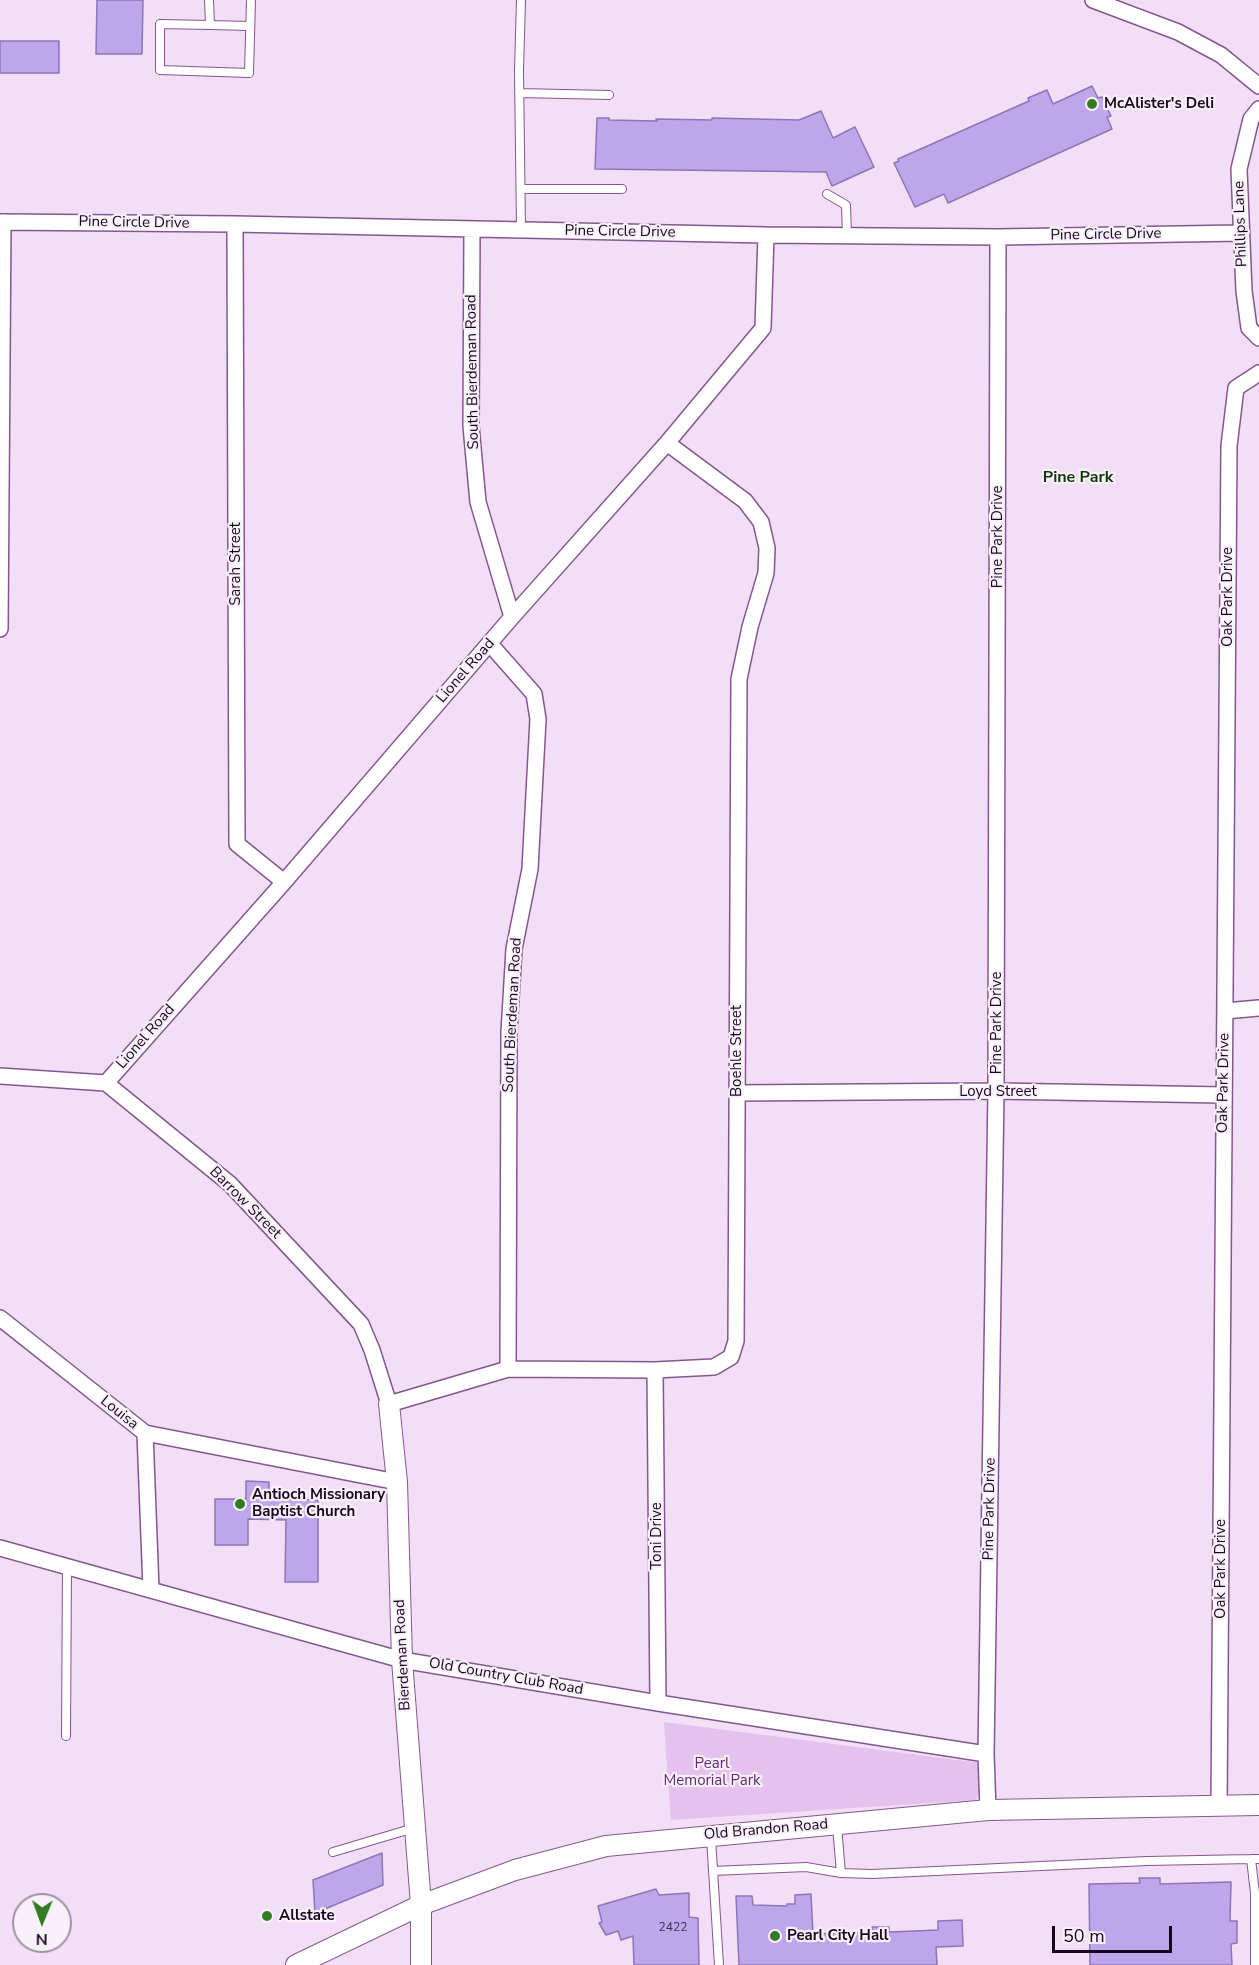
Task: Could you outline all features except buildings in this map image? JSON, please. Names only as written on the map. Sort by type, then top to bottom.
[{"type":"street","points":[[1093,0],[1178,32],[1221,55],[1259,86]]},
{"type":"street","name":"Phillips Lane","points":[[1259,109],[1251,119],[1239,170],[1244,291],[1249,328],[1259,338]]},
{"type":"street","points":[[0,629],[2,222]]},
{"type":"street","name":"Pine Circle Drive","points":[[2,222],[235,224],[847,236],[998,237],[1240,233]]},
{"type":"street","name":"Sarah Street","points":[[235,224],[237,844],[284,882]]},
{"type":"street","name":"South Bierdeman Road","points":[[472,229],[471,426],[478,502],[512,617]]},
{"type":"street","name":"Lionel Road","points":[[106,1083],[284,882],[512,617],[667,443],[763,328],[766,235]]},
{"type":"street","name":"Pine Park Drive","points":[[988,1810],[986,1754],[996,1091],[998,237]]},
{"type":"street","name":"Oak Park Drive","points":[[1220,1806],[1229,446],[1236,388],[1259,373]]},
{"type":"street","name":"Boehle Street","points":[[389,1404],[508,1369],[655,1370],[714,1367],[731,1357],[736,1341],[739,680],[750,627],[766,573],[768,548],[761,522],[745,501],[667,443]]},
{"type":"street","name":"South Bierdeman Road","points":[[490,644],[534,694],[538,719],[530,869],[513,949],[509,1032],[508,1369]]},
{"type":"street","points":[[1225,1011],[1259,1008]]},
{"type":"street","points":[[0,1076],[106,1083]]},
{"type":"street","name":"Barrow Street","points":[[106,1083],[230,1184],[361,1324],[389,1404]]},
{"type":"street","name":"Loyd Street","points":[[737,1093],[996,1091],[1224,1095]]},
{"type":"street","name":"Louisa","points":[[0,1318],[144,1433],[151,1589]]},
{"type":"street","name":"Toni Drive","points":[[655,1370],[658,1703]]},
{"type":"street","name":"Bierdeman Road","points":[[389,1404],[397,1482],[402,1660],[421,1905],[421,1965]]},
{"type":"street","points":[[144,1433],[397,1482]]},
{"type":"street","name":"Old Country Club Road","points":[[0,1548],[402,1660],[986,1754]]},
{"type":"street","name":"Old Brandon Road","points":[[296,1965],[421,1905],[515,1870],[606,1846],[988,1810],[1259,1805]]},
{"type":"lane","points":[[209,0],[210,25]]},
{"type":"lane","points":[[250,27],[160,24],[160,70],[249,73],[251,0]]},
{"type":"lane","points":[[521,0],[519,93],[521,230]]},
{"type":"lane","points":[[519,93],[609,95]]},
{"type":"lane","points":[[521,189],[622,189]]},
{"type":"lane","points":[[827,194],[846,205],[847,236]]},
{"type":"lane","points":[[66,1736],[67,1566]]},
{"type":"lane","points":[[837,1824],[841,1873]]},
{"type":"lane","points":[[333,1852],[415,1828]]},
{"type":"lane","points":[[711,1835],[719,1965]]},
{"type":"lane","points":[[713,1871],[807,1868],[841,1873],[873,1874],[1051,1864],[1255,1859],[1257,1930],[1255,1965]]},
{"type":"green space","name":"Pearl Memorial Park","points":[[664,1722],[980,1763],[983,1785],[976,1800],[671,1820]]},
{"type":"place","name":"McAlister's Deli","points":[[1092,104]]},
{"type":"place","name":"Antioch Missionary Baptist Church","points":[[240,1504]]},
{"type":"place","name":"Allstate","points":[[267,1916]]},
{"type":"place","name":"Pearl City Hall","points":[[775,1936]]},
{"type":"district","name":"Pine Park","points":[[1078,478]]}]
